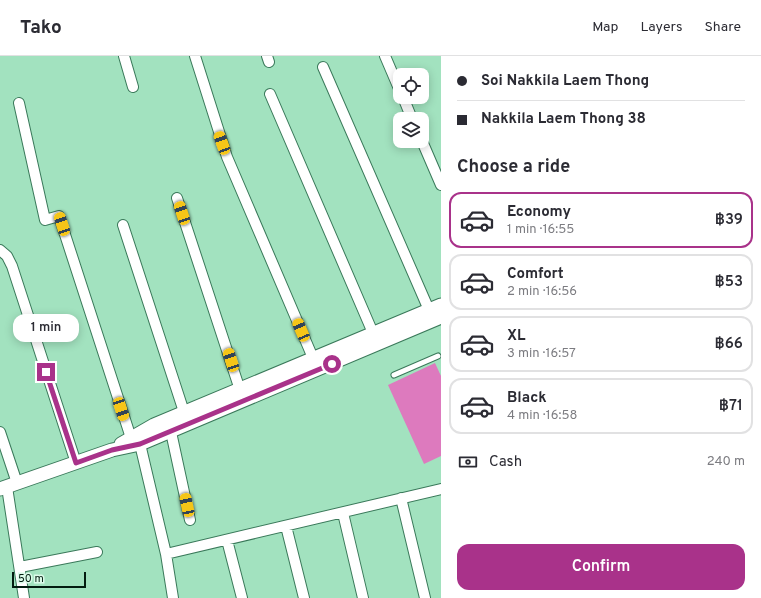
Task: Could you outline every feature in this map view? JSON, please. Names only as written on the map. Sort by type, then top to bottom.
[{"type":"street","points":[[124,56],[133,87]]},
{"type":"street","points":[[195,56],[227,157],[316,364]]},
{"type":"street","points":[[385,56],[393,75]]},
{"type":"street","points":[[323,67],[429,310]]},
{"type":"street","points":[[270,94],[373,333]]},
{"type":"street","points":[[19,103],[45,220],[59,216],[135,441],[166,554],[173,598]]},
{"type":"street","points":[[425,148],[441,185]]},
{"type":"street","points":[[177,198],[240,390]]},
{"type":"street","points":[[123,225],[184,412]]},
{"type":"street","points":[[0,250],[7,256],[12,266],[76,463]]},
{"type":"street","points":[[8,486],[135,441],[171,432],[316,364],[373,333],[441,305]]},
{"type":"street","points":[[135,441],[154,425],[184,412],[240,390],[316,364],[441,317]]},
{"type":"street","points":[[0,432],[24,598]]},
{"type":"street","points":[[171,432],[190,520]]},
{"type":"street","points":[[166,554],[441,489]]},
{"type":"street","points":[[401,498],[425,598]]},
{"type":"street","points":[[343,513],[363,598]]},
{"type":"street","points":[[286,526],[304,598]]},
{"type":"street","points":[[227,540],[242,598]]},
{"type":"street","points":[[20,567],[97,552]]},
{"type":"lane","points":[[394,375],[440,357]]},
{"type":"shaded area","points":[[435,363],[441,376],[441,456],[424,464],[388,385]]},
{"type":"route","points":[[46,372],[76,463],[112,450],[140,444],[332,364]]}]
